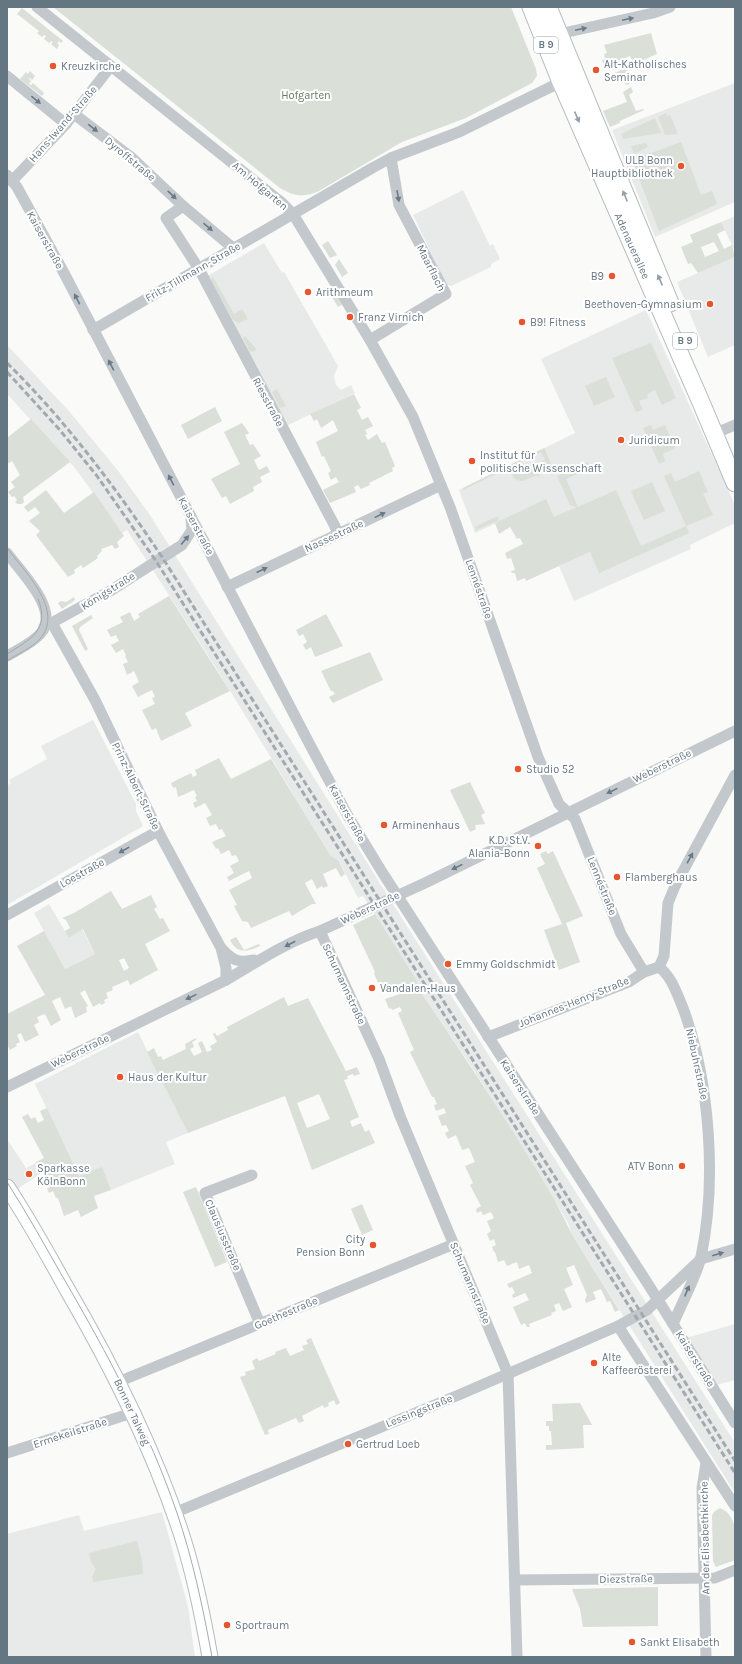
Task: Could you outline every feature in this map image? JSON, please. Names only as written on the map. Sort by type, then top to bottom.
[{"type":"main road","name":"Adenauerallee","points":[[532,7],[568,78],[729,428],[735,458]]},
{"type":"main road","name":"Adenauerallee","points":[[548,7],[560,34],[568,78],[735,483]]},
{"type":"street","name":"Am Hofgarten","points":[[37,7],[281,202],[292,214],[391,158],[459,132],[568,78]]},
{"type":"street","points":[[560,34],[653,13],[670,7]]},
{"type":"street","name":"Hans-Iwand-Straße","points":[[10,178],[66,124],[111,66]]},
{"type":"street","points":[[7,76],[66,124]]},
{"type":"street","name":"Dyroffstraße","points":[[74,114],[132,158],[183,206],[233,248]]},
{"type":"street","name":"Maarflach","points":[[370,340],[446,294],[399,205],[391,158]]},
{"type":"street","name":"Kaiserstraße","points":[[10,178],[93,330],[348,816],[400,900],[658,1300],[735,1423]]},
{"type":"street","points":[[183,206],[166,218],[198,269]]},
{"type":"street","name":"Fritz-Tillmann-Straße","points":[[93,330],[292,214]]},
{"type":"street","name":"Lennéstraße","points":[[292,214],[370,340],[412,417],[441,485],[538,757],[559,804],[575,819],[621,934],[644,972]]},
{"type":"street","name":"Riesstraße","points":[[198,269],[339,534]]},
{"type":"street","name":"Nassestraße","points":[[227,587],[441,485]]},
{"type":"street","name":"Königstraße","points":[[7,656],[36,638],[48,625],[110,590],[182,545],[192,530],[189,515]]},
{"type":"street","points":[[7,553],[42,601],[46,611],[48,625]]},
{"type":"street","name":"Prinz-Albert-Straße","points":[[48,625],[95,700],[158,831],[221,948],[226,968],[226,980]]},
{"type":"street","name":"Weberstraße","points":[[7,1087],[226,980],[260,959],[304,936],[320,932],[400,900],[567,812],[735,731]]},
{"type":"street","points":[[659,967],[664,956],[668,903],[675,886],[735,775]]},
{"type":"street","name":"Loestraße","points":[[7,915],[158,831]]},
{"type":"street","name":"Schumannstraße","points":[[320,932],[379,1059],[508,1374],[511,1521],[515,1580],[517,1657]]},
{"type":"street","name":"Prinz-Albert-Straße","points":[[221,948],[236,962],[260,959]]},
{"type":"street","name":"Johannes-Henry-Straße","points":[[491,1041],[629,982],[644,972],[659,967]]},
{"type":"street","name":"Niebuhrstraße","points":[[659,967],[666,972],[677,994],[693,1035],[706,1101],[708,1209],[701,1259],[673,1324]]},
{"type":"street","name":"Clausiusstraße","points":[[252,1175],[205,1193],[260,1324]]},
{"type":"street","name":"Bonner Talweg","points":[[7,1187],[91,1329],[118,1382],[157,1467],[174,1513],[192,1570],[210,1657]]},
{"type":"street","name":"Goethestraße","points":[[118,1382],[454,1244]]},
{"type":"street","points":[[658,1300],[701,1259],[735,1249]]},
{"type":"street","name":"Lessingstraße","points":[[174,1513],[508,1374],[618,1326],[636,1317],[658,1300]]},
{"type":"street","points":[[618,1326],[735,1506]]},
{"type":"street","name":"Ermekeilstraße","points":[[7,1453],[132,1413]]},
{"type":"street","name":"An der Elisabethkirche","points":[[706,1463],[702,1488],[706,1657]]},
{"type":"street","name":"Diezstraße","points":[[515,1580],[715,1578],[735,1570]]},
{"type":"shaded area","name":"ULB Bonn Hauptbibliothek","points":[[735,83],[735,202],[655,237],[612,130]]},
{"type":"shaded area","points":[[463,190],[490,246],[493,244],[500,259],[491,264],[491,267],[451,286],[446,284],[413,215]]},
{"type":"shaded area","points":[[735,216],[735,252],[721,222]]},
{"type":"shaded area","points":[[264,243],[282,273],[284,272],[338,366],[334,376],[336,385],[341,390],[351,385],[355,393],[282,428],[204,278]]},
{"type":"shaded area","name":"Beethoven-Gymnasium","points":[[735,257],[735,345],[708,357],[677,282]]},
{"type":"shaded area","points":[[646,310],[735,505],[735,523],[690,545],[691,549],[574,601],[559,566],[590,552],[565,543],[546,500],[475,533],[459,490],[575,433],[541,359]]},
{"type":"shaded area","points":[[7,345],[69,411],[119,472],[150,515],[386,893],[735,1443],[735,1493],[571,1233],[568,1223],[530,1159],[471,1066],[420,991],[416,979],[363,896],[358,898],[338,860],[331,856],[218,671],[127,530],[122,533],[75,468],[7,394]]},
{"type":"shaded area","points":[[93,720],[136,804],[136,811],[143,826],[7,905],[7,783],[8,785],[11,783],[9,780],[47,759],[41,746]]},
{"type":"shaded area","points":[[49,904],[69,938],[82,929],[95,954],[65,969],[34,913]]},
{"type":"shaded area","points":[[138,1032],[188,1133],[166,1142],[175,1164],[111,1190],[102,1168],[79,1176],[35,1084]]},
{"type":"shaded area","points":[[7,1139],[26,1168],[36,1163],[42,1173],[20,1187],[7,1199]]},
{"type":"shaded area","points":[[735,1324],[735,1380],[716,1385],[686,1338]]},
{"type":"shaded area","points":[[162,1512],[188,1606],[195,1657],[7,1657],[7,1534],[79,1515],[84,1531]]},
{"type":"green space","name":"Hofgarten","points":[[53,7],[511,7],[536,69],[537,76],[532,83],[466,118],[402,142],[319,191],[308,195],[299,195],[289,193],[280,188]]},
{"type":"green space","points":[[22,8],[63,41],[61,43],[59,41],[57,43],[59,45],[57,49],[51,44],[53,42],[51,41],[49,43],[44,39],[46,36],[44,35],[42,37],[37,33],[39,31],[17,14]]},
{"type":"green space","points":[[651,33],[657,54],[634,64],[630,56],[610,64],[611,67],[606,69],[602,60],[605,59],[604,54],[607,53],[604,45]]},
{"type":"green space","points":[[628,67],[629,70],[625,72],[630,84],[626,85],[623,79],[619,81],[615,73]]},
{"type":"green space","points":[[30,71],[35,76],[32,80],[30,78],[29,79],[31,81],[29,84],[31,85],[33,83],[44,93],[42,96],[20,79],[26,72],[28,74]]},
{"type":"green space","points":[[631,87],[633,92],[629,95],[636,111],[644,110],[610,127],[603,111],[627,102],[623,92]]},
{"type":"green space","points":[[666,113],[667,116],[670,115],[678,134],[665,135],[658,117]]},
{"type":"green space","points":[[655,118],[661,133],[623,139],[621,134]]},
{"type":"green space","points":[[681,142],[701,195],[712,191],[717,204],[659,231],[632,160]]},
{"type":"green space","points":[[646,143],[648,147],[634,154],[631,146]]},
{"type":"green space","points":[[721,222],[725,230],[717,234],[724,249],[732,245],[735,257],[698,273],[691,263],[688,264],[681,247],[693,242],[690,235]],"holes":[[[714,242],[719,251],[705,257],[701,247]]]},
{"type":"green space","points":[[328,241],[337,255],[330,258],[322,245]]},
{"type":"green space","points":[[339,259],[348,273],[342,277],[335,265]]},
{"type":"green space","points":[[213,277],[234,314],[242,309],[248,319],[239,323],[233,320],[211,280]]},
{"type":"green space","points":[[331,287],[342,305],[338,307],[327,289]]},
{"type":"green space","points":[[245,336],[257,350],[250,352],[243,338]]},
{"type":"green space","points":[[651,343],[676,398],[662,405],[655,390],[647,394],[648,398],[639,401],[643,410],[636,412],[612,358]]},
{"type":"green space","points":[[606,377],[615,397],[594,406],[585,386]]},
{"type":"green space","points":[[277,389],[286,406],[280,408],[272,392]]},
{"type":"green space","points":[[354,394],[361,408],[357,410],[362,420],[368,417],[373,426],[365,430],[367,434],[365,435],[368,440],[377,434],[382,443],[385,442],[395,466],[392,468],[393,471],[369,483],[370,485],[361,489],[358,485],[354,487],[356,492],[330,503],[323,490],[339,482],[336,477],[331,480],[328,473],[331,471],[324,456],[322,457],[316,442],[338,431],[333,420],[321,428],[317,419],[314,421],[310,414]]},
{"type":"green space","points":[[215,407],[222,421],[188,439],[181,425]]},
{"type":"green space","points":[[31,419],[70,462],[23,497],[24,502],[22,504],[17,504],[15,502],[17,500],[14,496],[12,497],[8,492],[15,487],[11,482],[20,475],[12,461],[7,464],[7,438]]},
{"type":"green space","points":[[242,423],[249,433],[245,435],[250,445],[253,444],[261,456],[254,460],[259,470],[267,466],[270,472],[260,477],[262,482],[253,487],[254,491],[230,504],[226,496],[222,498],[211,479],[240,464],[224,432]]},
{"type":"green space","points":[[651,425],[653,430],[665,425],[675,448],[663,454],[665,461],[659,464],[643,428]]},
{"type":"green space","points":[[544,448],[552,465],[538,471],[540,476],[538,477],[537,475],[523,481],[516,480],[512,475],[545,460],[541,452],[463,490],[463,488]]},
{"type":"green space","points":[[588,462],[590,468],[566,479],[578,507],[616,490],[641,546],[686,526],[689,533],[599,573],[590,552],[526,581],[525,578],[517,581],[515,573],[512,573],[511,571],[515,570],[511,558],[507,559],[505,553],[523,544],[520,538],[517,539],[510,527],[499,534],[495,523],[546,499],[554,517],[577,507],[570,505],[557,476]]},
{"type":"green space","points":[[699,471],[708,492],[703,494],[713,515],[686,526],[664,476],[671,473],[675,482]]},
{"type":"green space","points":[[652,482],[665,511],[644,520],[631,491]]},
{"type":"green space","points":[[46,490],[64,513],[94,492],[124,536],[117,542],[119,547],[115,549],[112,545],[101,549],[102,551],[97,556],[98,558],[83,568],[81,565],[74,570],[75,573],[68,577],[36,535],[40,531],[29,521],[40,513],[35,507],[28,512],[24,507]]},
{"type":"green space","points":[[498,516],[499,520],[476,530],[475,527]]},
{"type":"green space","points":[[169,596],[230,691],[185,713],[192,726],[161,741],[156,728],[152,730],[142,710],[155,704],[152,698],[155,697],[152,690],[138,697],[132,686],[139,682],[134,671],[127,675],[123,664],[128,662],[125,656],[126,655],[123,649],[116,653],[111,645],[119,641],[116,635],[111,637],[107,630],[123,622],[120,617],[130,612],[134,621],[140,617],[138,614]]},
{"type":"green space","points":[[74,597],[75,600],[62,609],[58,603],[61,601],[66,602]]},
{"type":"green space","points":[[326,614],[343,646],[315,657],[311,647],[306,650],[303,645],[307,642],[303,634],[299,636],[296,630]]},
{"type":"green space","points":[[91,615],[93,618],[80,627],[79,630],[88,649],[85,651],[72,626]]},
{"type":"green space","points":[[370,652],[383,680],[333,703],[329,697],[335,694],[331,691],[321,671]]},
{"type":"green space","points":[[219,758],[231,779],[271,759],[331,856],[338,860],[345,874],[341,877],[336,868],[323,874],[328,886],[323,888],[322,886],[317,889],[312,879],[305,883],[316,904],[312,904],[292,916],[289,911],[251,928],[248,922],[242,921],[234,906],[237,905],[229,890],[252,878],[249,871],[229,881],[227,877],[234,873],[230,866],[239,861],[236,855],[232,856],[229,850],[221,854],[212,842],[226,836],[222,829],[219,830],[216,824],[210,826],[206,818],[212,815],[205,803],[195,808],[193,803],[197,801],[195,797],[197,796],[194,790],[178,797],[176,787],[173,788],[171,783],[191,773],[193,777],[197,775],[195,770]]},
{"type":"green space","points":[[470,782],[485,813],[481,815],[485,824],[475,825],[476,829],[470,832],[450,790]]},
{"type":"green space","points":[[546,851],[548,854],[553,851],[583,916],[566,923],[580,962],[559,970],[544,930],[562,924],[537,868],[545,864],[540,854]]},
{"type":"green space","points":[[111,891],[122,909],[151,895],[157,907],[154,909],[160,919],[163,918],[170,931],[145,944],[158,970],[130,985],[128,980],[112,987],[113,990],[106,993],[108,998],[104,1000],[105,1003],[101,1005],[100,1003],[93,1007],[85,990],[80,993],[88,1006],[86,1007],[87,1012],[75,1018],[71,1006],[65,1009],[60,997],[52,1001],[61,1020],[51,1026],[45,1014],[37,1017],[39,1022],[34,1025],[39,1035],[25,1042],[21,1033],[17,1035],[20,1042],[16,1044],[17,1046],[10,1050],[7,1044],[7,1014],[45,995],[17,946],[44,931],[65,969],[95,954],[83,929],[69,938],[65,931],[70,928],[66,920],[62,918],[74,913]],"holes":[[[124,958],[129,968],[124,971],[119,960]]]},
{"type":"green space","points":[[375,914],[416,979],[420,991],[536,1168],[558,1206],[571,1233],[619,1310],[615,1312],[610,1301],[607,1302],[601,1289],[593,1292],[596,1299],[586,1303],[585,1300],[587,1295],[574,1265],[566,1268],[573,1285],[564,1289],[572,1307],[563,1311],[559,1303],[554,1305],[556,1311],[551,1313],[552,1315],[529,1324],[530,1327],[527,1327],[525,1323],[521,1325],[513,1307],[529,1300],[525,1293],[513,1298],[512,1295],[515,1293],[512,1287],[509,1288],[507,1284],[532,1273],[529,1265],[519,1269],[517,1262],[507,1266],[504,1260],[498,1262],[492,1247],[496,1245],[494,1239],[490,1241],[487,1234],[491,1231],[487,1221],[494,1218],[491,1212],[483,1215],[481,1211],[477,1213],[476,1209],[481,1206],[470,1185],[473,1183],[465,1166],[475,1162],[469,1148],[462,1150],[456,1135],[448,1139],[445,1133],[449,1131],[446,1125],[442,1126],[438,1116],[446,1113],[444,1108],[436,1111],[434,1105],[437,1104],[434,1097],[432,1097],[410,1052],[414,1050],[398,1013],[402,1011],[400,1007],[392,1010],[391,1008],[389,1009],[385,999],[406,992],[403,983],[384,989],[381,982],[378,983],[374,973],[375,972],[353,925]]},
{"type":"green space","points":[[236,937],[244,950],[239,950],[230,940]]},
{"type":"green space","points":[[259,944],[260,946],[251,950],[244,950]]},
{"type":"green space","points":[[284,997],[288,1006],[308,998],[346,1071],[357,1067],[360,1074],[347,1076],[348,1079],[344,1080],[359,1117],[350,1121],[352,1127],[361,1123],[365,1132],[369,1130],[375,1143],[312,1170],[285,1096],[188,1133],[147,1052],[154,1048],[158,1057],[161,1056],[163,1060],[186,1049],[185,1044],[196,1038],[196,1040],[192,1042],[194,1047],[190,1049],[194,1056],[202,1052],[198,1043],[202,1041],[207,1052],[212,1050],[210,1046],[217,1042],[213,1034],[215,1033],[217,1036],[228,1030],[227,1027]],"holes":[[[319,1094],[330,1119],[307,1128],[297,1103]]]},
{"type":"green space","points":[[47,1108],[79,1176],[102,1167],[111,1190],[94,1196],[98,1208],[81,1217],[78,1210],[64,1216],[58,1198],[56,1198],[53,1191],[49,1193],[47,1189],[49,1188],[47,1183],[50,1181],[45,1172],[42,1173],[36,1162],[44,1158],[22,1117],[28,1114],[31,1119],[35,1117],[38,1123],[44,1120],[40,1111]]},
{"type":"green space","points":[[196,1187],[227,1262],[215,1267],[183,1192]]},
{"type":"green space","points":[[362,1204],[373,1230],[362,1235],[351,1209]]},
{"type":"green space","points":[[311,1338],[340,1403],[336,1405],[334,1400],[328,1403],[329,1406],[324,1408],[323,1405],[302,1416],[304,1421],[299,1423],[296,1418],[268,1430],[269,1434],[265,1435],[240,1377],[246,1375],[245,1372],[255,1369],[252,1361],[257,1358],[259,1361],[286,1348],[290,1356],[304,1350],[302,1346],[308,1344],[306,1340]]},
{"type":"green space","points":[[580,1403],[592,1425],[583,1425],[584,1448],[546,1450],[546,1445],[552,1445],[551,1431],[549,1431],[549,1426],[546,1426],[546,1421],[553,1421],[552,1404]]},
{"type":"green space","points":[[720,1508],[731,1517],[734,1523],[736,1538],[735,1560],[716,1567],[713,1561],[712,1515]]},
{"type":"green space","points":[[137,1541],[142,1560],[143,1574],[93,1582],[92,1577],[96,1569],[91,1562],[89,1553]]},
{"type":"green space","points":[[658,1587],[658,1626],[583,1627],[580,1609],[572,1589]]},
{"type":"tram line","points":[[7,548],[32,579],[45,604],[48,616],[46,628],[40,639],[29,648],[7,661]]},
{"type":"tram line","points":[[7,654],[30,639],[40,626],[42,619],[38,599]]},
{"type":"tram line","points":[[7,1182],[96,1335],[154,1452],[177,1513],[188,1548],[212,1657]]},
{"type":"railway","points":[[7,363],[29,385],[70,432],[127,506],[162,557],[735,1461]]},
{"type":"railway","points":[[7,372],[59,429],[97,476],[156,561],[735,1473]]},
{"type":"place","name":"Kreuzkirche","points":[[53,66]]},
{"type":"place","name":"Alt-Katholisches Seminar","points":[[596,70]]},
{"type":"place","name":"ULB Bonn Hauptbibliothek","points":[[681,166]]},
{"type":"place","name":"B9","points":[[612,276]]},
{"type":"place","name":"Arithmeum","points":[[308,292]]},
{"type":"place","name":"Beethoven-Gymnasium","points":[[710,304]]},
{"type":"place","name":"Franz Virnich","points":[[350,317]]},
{"type":"place","name":"B9! Fitness","points":[[522,322]]},
{"type":"place","name":"Juridicum","points":[[621,440]]},
{"type":"place","name":"Institut für politische Wissenschaft","points":[[472,461]]},
{"type":"place","name":"Studio 52","points":[[518,769]]},
{"type":"place","name":"Arminenhaus","points":[[384,825]]},
{"type":"place","name":"K.D. St.V. Alania-Bonn","points":[[538,846]]},
{"type":"place","name":"Flamberghaus","points":[[617,877]]},
{"type":"place","name":"Emmy Goldschmidt","points":[[448,964]]},
{"type":"place","name":"Vandalen-Haus","points":[[372,988]]},
{"type":"place","name":"Haus der Kultur","points":[[120,1077]]},
{"type":"place","name":"ATV Bonn","points":[[682,1166]]},
{"type":"place","name":"Sparkasse KölnBonn","points":[[29,1174]]},
{"type":"place","name":"City Pension Bonn","points":[[373,1245]]},
{"type":"place","name":"Alte Kaffeerösterei","points":[[594,1363]]},
{"type":"place","name":"Gertrud Loeb","points":[[348,1444]]},
{"type":"place","name":"Sportraum","points":[[227,1625]]},
{"type":"place","name":"Sankt Elisabeth","points":[[632,1642]]}]
